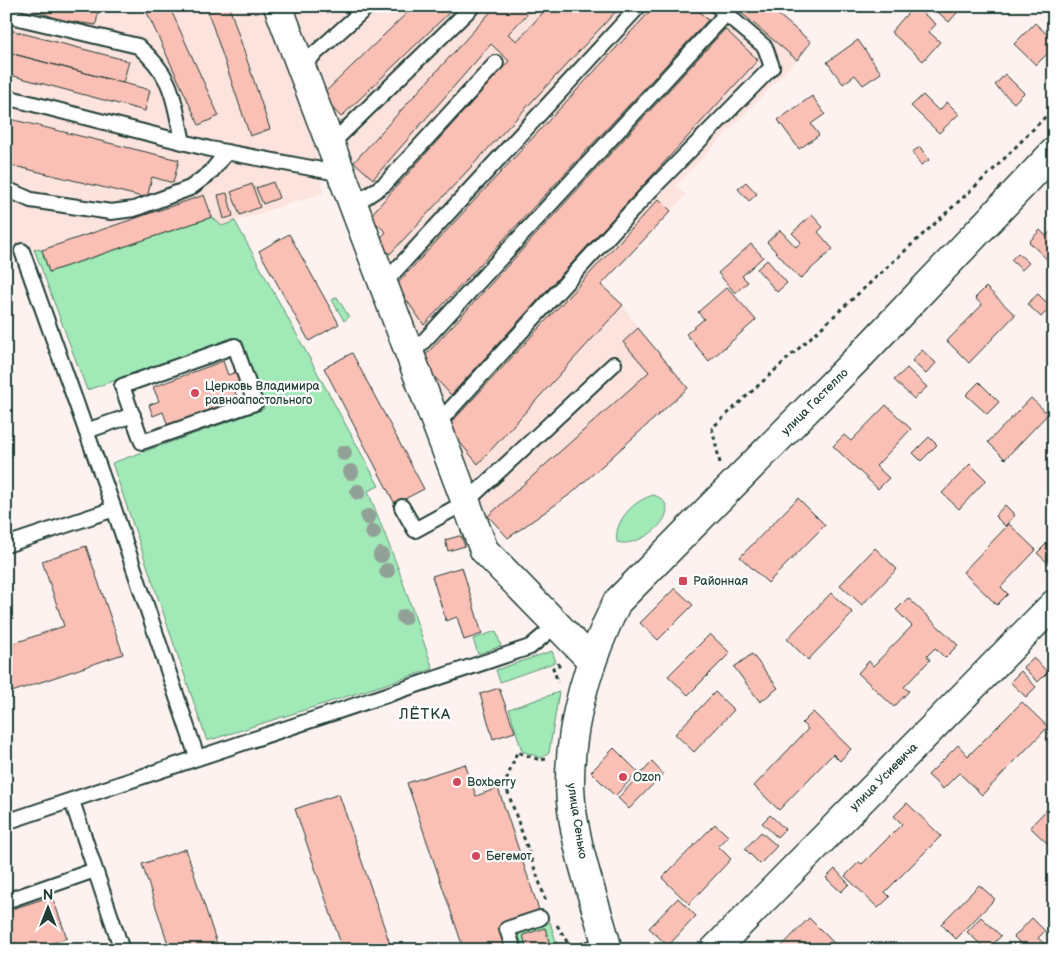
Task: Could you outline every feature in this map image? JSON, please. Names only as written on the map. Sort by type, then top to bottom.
[{"type":"street","points":[[278,6],[484,550],[551,630],[592,661]]},
{"type":"street","name":"улица Гастелло","points":[[592,661],[597,645],[617,602],[861,355],[1054,152]]},
{"type":"street","name":"улица Усиевича","points":[[714,950],[1054,604]]},
{"type":"street","name":"улица Сенько","points":[[592,661],[571,744],[570,789],[600,947]]},
{"type":"lane","points":[[300,67],[368,6]]},
{"type":"lane","points":[[331,144],[473,6]]},
{"type":"lane","points":[[384,283],[639,6]]},
{"type":"lane","points":[[411,355],[721,10],[764,47],[772,67],[648,193],[437,424]]},
{"type":"lane","points":[[6,15],[138,46],[154,59],[171,85],[183,142]]},
{"type":"lane","points":[[354,205],[385,184],[496,63]]},
{"type":"lane","points":[[6,97],[183,142],[343,174]]},
{"type":"lane","points":[[6,189],[31,200],[111,212],[134,209],[190,188],[210,173],[227,152]]},
{"type":"lane","points":[[22,251],[114,509],[197,757]]},
{"type":"lane","points":[[235,346],[255,402],[142,442],[133,415],[122,386],[235,346]]},
{"type":"lane","points":[[402,507],[415,530],[466,502],[614,364]]},
{"type":"lane","points":[[86,431],[133,415]]},
{"type":"lane","points":[[6,545],[114,509]]},
{"type":"lane","points":[[6,822],[530,647],[551,630]]},
{"type":"lane","points":[[72,801],[122,950]]},
{"type":"lane","points":[[6,901],[95,870]]},
{"type":"lane","points":[[514,950],[507,929],[547,918]]},
{"type":"path","points":[[726,491],[712,428],[993,170],[1054,108]]},
{"type":"path","points":[[551,630],[559,666],[553,668],[559,685]]},
{"type":"path","points":[[546,902],[505,784],[517,752],[540,760],[550,756]]},
{"type":"path","points":[[547,918],[572,950]]},
{"type":"shaded area","points":[[6,6],[266,6],[314,139],[323,193],[221,226],[212,217],[49,272],[42,250],[6,242]]},
{"type":"shaded area","points":[[288,6],[768,6],[811,42],[797,60],[676,186],[686,195],[601,285],[623,305],[638,328],[688,388],[572,493],[508,538],[488,516],[447,427]]},
{"type":"green space","points":[[212,217],[222,226],[235,221],[379,486],[368,491],[398,568],[433,669],[207,741],[112,463],[264,409],[239,338],[87,390],[34,249],[42,250],[49,272]]},
{"type":"green space","points":[[337,297],[349,317],[344,321],[332,300]]},
{"type":"green space","points":[[654,495],[664,501],[667,509],[658,527],[638,540],[627,543],[617,542],[618,526],[627,512],[640,501]]},
{"type":"green space","points":[[496,631],[501,646],[478,654],[473,639]]},
{"type":"green space","points":[[552,651],[556,662],[500,682],[496,670]]},
{"type":"green space","points":[[559,692],[549,753],[541,758],[522,751],[509,709]]},
{"type":"green space","points":[[550,922],[558,948],[523,950],[518,933]]},
{"type":"building","points":[[25,6],[99,6],[96,25],[60,20]]},
{"type":"building","points":[[122,6],[138,6],[125,12]]},
{"type":"building","points":[[144,6],[169,6],[219,116],[199,125]]},
{"type":"building","points":[[206,6],[229,6],[270,129],[250,136]]},
{"type":"building","points":[[414,6],[456,6],[341,117],[321,96]]},
{"type":"building","points":[[496,6],[535,6],[508,34],[517,41],[549,6],[582,6],[586,10],[589,6],[621,6],[390,254],[377,242],[386,232],[369,217],[509,61],[491,44],[373,179],[354,162]]},
{"type":"building","points":[[655,6],[693,6],[708,20],[424,325],[396,285]]},
{"type":"building","points":[[733,6],[768,6],[811,42],[797,60]]},
{"type":"building","points":[[914,6],[936,24],[929,32],[940,42],[923,61],[891,32]]},
{"type":"building","points":[[931,6],[963,6],[949,22]]},
{"type":"building","points":[[1035,23],[1054,41],[1054,47],[1036,65],[1014,44]]},
{"type":"building","points":[[6,29],[129,61],[123,83],[6,52]]},
{"type":"building","points":[[725,29],[758,60],[451,395],[420,361]]},
{"type":"building","points":[[858,40],[881,73],[863,85],[855,75],[843,84],[827,62]]},
{"type":"building","points":[[6,52],[150,90],[145,111],[6,74]]},
{"type":"building","points":[[1005,74],[1024,93],[1014,103],[995,85]]},
{"type":"building","points":[[923,95],[939,111],[947,102],[959,114],[939,133],[911,106]]},
{"type":"building","points":[[812,96],[825,114],[811,124],[819,135],[799,149],[778,120]]},
{"type":"building","points":[[6,118],[179,160],[173,183],[152,177],[147,198],[6,164]]},
{"type":"building","points":[[920,147],[929,160],[921,165],[912,152]]},
{"type":"building","points":[[273,182],[279,198],[263,204],[256,188]]},
{"type":"building","points":[[746,182],[757,194],[749,201],[738,189]]},
{"type":"building","points":[[252,184],[260,207],[240,215],[231,192]]},
{"type":"building","points":[[227,193],[233,216],[224,219],[218,195]]},
{"type":"building","points":[[204,195],[212,217],[49,272],[42,250]]},
{"type":"building","points":[[659,199],[671,211],[601,285],[623,305],[478,464],[447,427]]},
{"type":"building","points":[[812,215],[823,227],[818,232],[833,249],[800,279],[767,242],[780,230],[796,247],[801,242],[792,233]]},
{"type":"building","points":[[1054,228],[1054,266],[1029,242],[1040,230],[1046,236]]},
{"type":"building","points":[[289,234],[339,324],[309,341],[259,251]]},
{"type":"building","points":[[751,244],[763,257],[742,276],[748,282],[735,293],[718,273]]},
{"type":"building","points":[[1018,253],[1029,263],[1022,270],[1011,260]]},
{"type":"building","points":[[767,260],[787,283],[777,292],[757,269]]},
{"type":"building","points":[[727,287],[756,320],[709,361],[686,334],[704,319],[698,312]]},
{"type":"building","points":[[986,287],[1015,315],[969,363],[947,341],[982,305],[975,298]]},
{"type":"building","points":[[1038,294],[1051,307],[1041,317],[1027,304]]},
{"type":"building","points":[[638,328],[688,388],[572,493],[508,538],[488,516],[649,372],[623,342]]},
{"type":"building","points":[[922,350],[936,363],[926,374],[912,361]]},
{"type":"building","points":[[352,353],[424,489],[395,504],[324,368]]},
{"type":"building","name":"Церковь Владимира равноапостольного","points":[[223,361],[228,375],[239,371],[243,381],[232,385],[238,399],[168,426],[163,412],[153,416],[149,405],[159,401],[153,387]]},
{"type":"building","points":[[907,368],[927,387],[914,399],[894,380]]},
{"type":"building","points":[[979,382],[999,402],[987,414],[966,395]]},
{"type":"building","points":[[1031,398],[1048,414],[1005,459],[988,442]]},
{"type":"building","points":[[886,405],[911,429],[876,466],[889,478],[878,489],[833,446],[844,435],[851,441]]},
{"type":"building","points":[[929,437],[937,445],[921,461],[913,453]]},
{"type":"building","points":[[970,464],[986,480],[959,509],[942,493]]},
{"type":"building","points":[[798,498],[825,525],[768,583],[740,557]]},
{"type":"building","points":[[1005,505],[1015,515],[1005,526],[995,516]]},
{"type":"building","points":[[1009,524],[1036,550],[1001,587],[1008,594],[997,605],[963,572]]},
{"type":"building","points":[[461,536],[465,546],[448,551],[445,540]]},
{"type":"building","points":[[1047,543],[1054,550],[1054,556],[1048,563],[1037,553]]},
{"type":"building","points":[[86,546],[123,654],[6,694],[6,646],[64,626],[42,561]]},
{"type":"building","points":[[875,548],[897,569],[862,605],[840,585]]},
{"type":"building","points":[[462,567],[482,634],[464,640],[457,617],[446,621],[432,576]]},
{"type":"building","points":[[675,588],[693,605],[658,640],[640,623]]},
{"type":"building","points":[[831,593],[853,613],[808,660],[787,639]]},
{"type":"building","points":[[908,598],[958,645],[945,658],[935,648],[927,656],[930,660],[904,687],[909,691],[894,707],[858,673],[869,661],[873,666],[912,626],[896,610]]},
{"type":"building","points":[[710,634],[730,653],[688,695],[668,676]]},
{"type":"building","points":[[752,654],[778,688],[760,702],[734,667]]},
{"type":"building","points":[[1033,658],[1048,672],[1038,682],[1023,667]]},
{"type":"building","points":[[1054,661],[1054,671],[1049,666]]},
{"type":"building","points":[[1021,671],[1036,687],[1026,697],[1010,682]]},
{"type":"building","points":[[499,688],[515,732],[493,739],[480,694]]},
{"type":"building","points":[[715,692],[734,710],[694,752],[675,734]]},
{"type":"building","points":[[1022,702],[1048,727],[982,795],[959,773],[943,789],[928,775],[958,745],[968,756]]},
{"type":"building","points":[[813,712],[851,749],[840,761],[833,754],[779,810],[754,786],[808,729],[802,723]]},
{"type":"building","points":[[614,748],[638,772],[615,796],[591,772]]},
{"type":"building","points":[[652,762],[663,774],[629,809],[618,798]]},
{"type":"building","name":"Бегемот","points":[[465,764],[476,796],[498,788],[540,913],[498,927],[506,950],[464,950],[407,783]]},
{"type":"building","points":[[339,794],[392,950],[343,950],[295,809]]},
{"type":"building","points":[[1054,802],[1054,844],[1051,847],[1030,827]]},
{"type":"building","points":[[907,803],[941,836],[885,892],[890,897],[878,908],[845,876],[859,862],[862,864],[902,824],[894,816]]},
{"type":"building","points":[[770,815],[785,829],[777,837],[762,823]]},
{"type":"building","points":[[715,824],[728,836],[718,846],[731,859],[689,904],[662,878]]},
{"type":"building","points":[[761,832],[777,846],[760,864],[745,849]]},
{"type":"building","points":[[186,849],[219,950],[170,950],[142,864]]},
{"type":"building","points":[[835,869],[849,884],[841,892],[826,878]]},
{"type":"building","points":[[979,885],[995,899],[956,939],[941,924]]},
{"type":"building","points":[[52,896],[67,938],[34,950],[6,950],[6,911]]},
{"type":"building","points":[[678,898],[696,916],[668,946],[649,928]]},
{"type":"building","points":[[981,917],[1001,936],[987,950],[967,932]]},
{"type":"building","points":[[809,918],[841,950],[778,950]]},
{"type":"building","points":[[1032,918],[1045,931],[1038,938],[1051,950],[1027,950],[1014,937]]},
{"type":"building","points":[[545,928],[550,945],[538,950],[527,950],[523,935]]},
{"type":"place","name":"Церковь Владимира равноапостольного","points":[[195,393]]},
{"type":"place","name":"Районная","points":[[683,581]]},
{"type":"place","name":"Ozon","points":[[623,777]]},
{"type":"place","name":"Boxberry","points":[[457,782]]},
{"type":"place","name":"Бегемот","points":[[476,856]]},
{"type":"district","name":"ЛЁТКА","points":[[425,714]]}]
